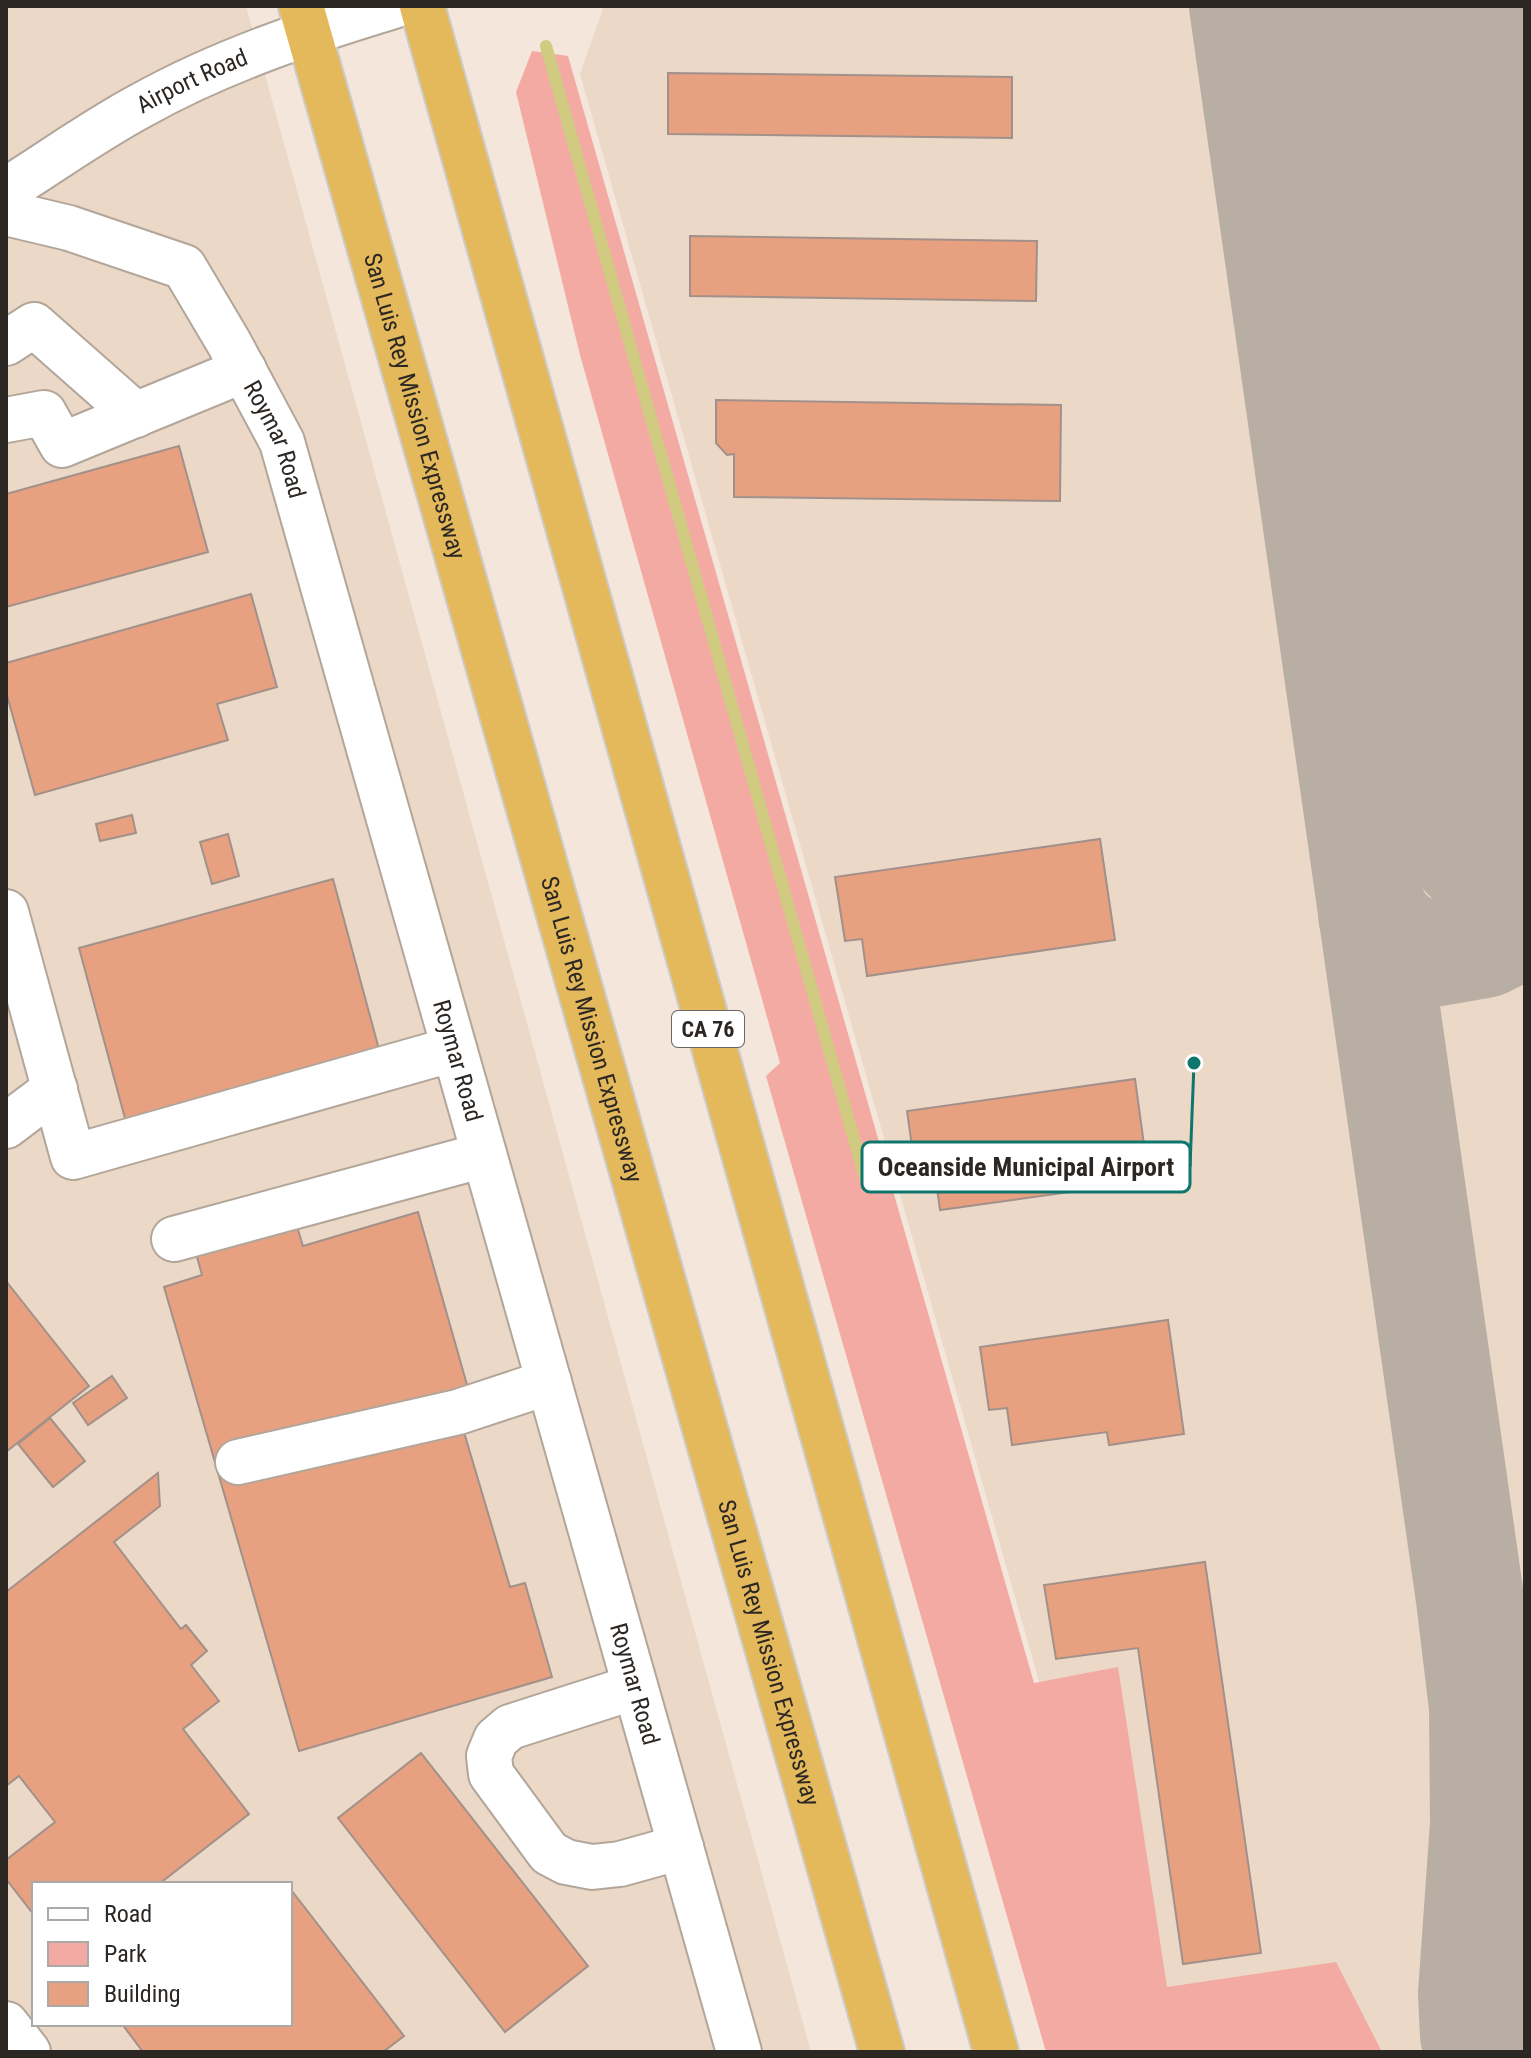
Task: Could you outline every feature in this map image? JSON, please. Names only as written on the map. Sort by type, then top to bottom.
[{"type":"highway","name":"CA 76","points":[[422,6],[996,2052]]},
{"type":"highway","name":"San Luis Rey Mission Expressway","points":[[305,19],[882,2052]]},
{"type":"street","name":"Airport Road","points":[[6,190],[142,105],[225,65],[305,19],[394,6]]},
{"type":"street","name":"Roymar Road","points":[[6,213],[69,228],[184,267],[282,442],[739,2052]]},
{"type":"street","points":[[6,343],[34,325],[136,415]]},
{"type":"street","points":[[6,420],[44,413],[62,445],[244,370]]},
{"type":"street","points":[[6,912],[73,1157],[454,1049]]},
{"type":"street","points":[[6,1126],[55,1089]]},
{"type":"street","points":[[174,1239],[484,1155]]},
{"type":"street","points":[[238,1462],[458,1412],[549,1382]]},
{"type":"street","points":[[635,1687],[510,1727],[496,1739],[489,1756],[491,1774],[549,1853],[566,1862],[592,1867],[620,1864],[681,1847]]},
{"type":"street","points":[[6,2024],[28,2052]]},
{"type":"shaded area","points":[[6,6],[246,6],[811,2052],[6,2052]]},
{"type":"shaded area","points":[[604,6],[1525,6],[1525,2052],[1145,2052],[580,74]]},
{"type":"green space","points":[[532,51],[568,56],[1034,1683],[1118,1667],[1167,1987],[1336,1962],[1382,2052],[1046,2052],[766,1076],[780,1063],[580,355],[516,92]]},
{"type":"building","points":[[668,73],[1012,77],[1012,138],[668,134]]},
{"type":"building","points":[[690,236],[1037,241],[1036,301],[690,296]]},
{"type":"building","points":[[716,400],[1061,405],[1060,501],[734,497],[734,454],[727,455],[716,443]]},
{"type":"building","points":[[179,446],[208,552],[6,607],[6,494]]},
{"type":"building","points":[[251,594],[277,687],[217,704],[228,740],[35,795],[6,692],[6,663]]},
{"type":"building","points":[[132,815],[136,833],[100,841],[96,824]]},
{"type":"building","points":[[228,834],[239,876],[212,884],[200,842]]},
{"type":"building","points":[[1100,839],[1115,940],[867,976],[862,939],[845,941],[835,877]]},
{"type":"building","points":[[333,879],[380,1053],[126,1122],[79,948]]},
{"type":"building","points":[[1135,1079],[1149,1181],[940,1210],[935,1173],[916,1175],[907,1111]]},
{"type":"building","points":[[418,1212],[469,1392],[458,1412],[510,1587],[525,1583],[552,1677],[299,1751],[164,1287],[202,1275],[194,1246],[294,1217],[303,1246]]},
{"type":"building","points":[[6,1281],[89,1386],[6,1452]]},
{"type":"building","points":[[1168,1320],[1184,1434],[1109,1445],[1107,1432],[1012,1445],[1007,1408],[989,1410],[980,1347]]},
{"type":"building","points":[[112,1376],[127,1398],[88,1425],[73,1403]]},
{"type":"building","points":[[50,1418],[85,1461],[53,1487],[18,1444]]},
{"type":"building","points":[[158,1473],[160,1506],[114,1542],[181,1629],[186,1625],[207,1651],[191,1665],[219,1701],[183,1729],[249,1814],[162,1882],[32,1882],[32,1912],[6,1879],[6,1860],[55,1822],[19,1776],[6,1786],[6,1592]]},
{"type":"building","points":[[1205,1562],[1261,1953],[1183,1964],[1138,1648],[1056,1659],[1044,1585]]},
{"type":"building","points":[[421,1753],[588,1966],[505,2032],[338,1818]]},
{"type":"building","points":[[292,1891],[404,2036],[383,2052],[143,2052],[124,2026],[292,2026]]},
{"type":"waterway","points":[[546,46],[865,1178]]},
{"type":"taxiway","points":[[1243,6],[1483,1707],[1484,1824],[1472,1994],[1474,2035],[1479,2052]]},
{"type":"taxiway","points":[[1372,915],[1407,948],[1426,954],[1484,944],[1500,936],[1516,917],[1525,891]]},
{"type":"runway","points":[[1411,6],[1525,802]]},
{"type":"place","name":"Oceanside Municipal Airport","points":[[1194,1063]]}]
